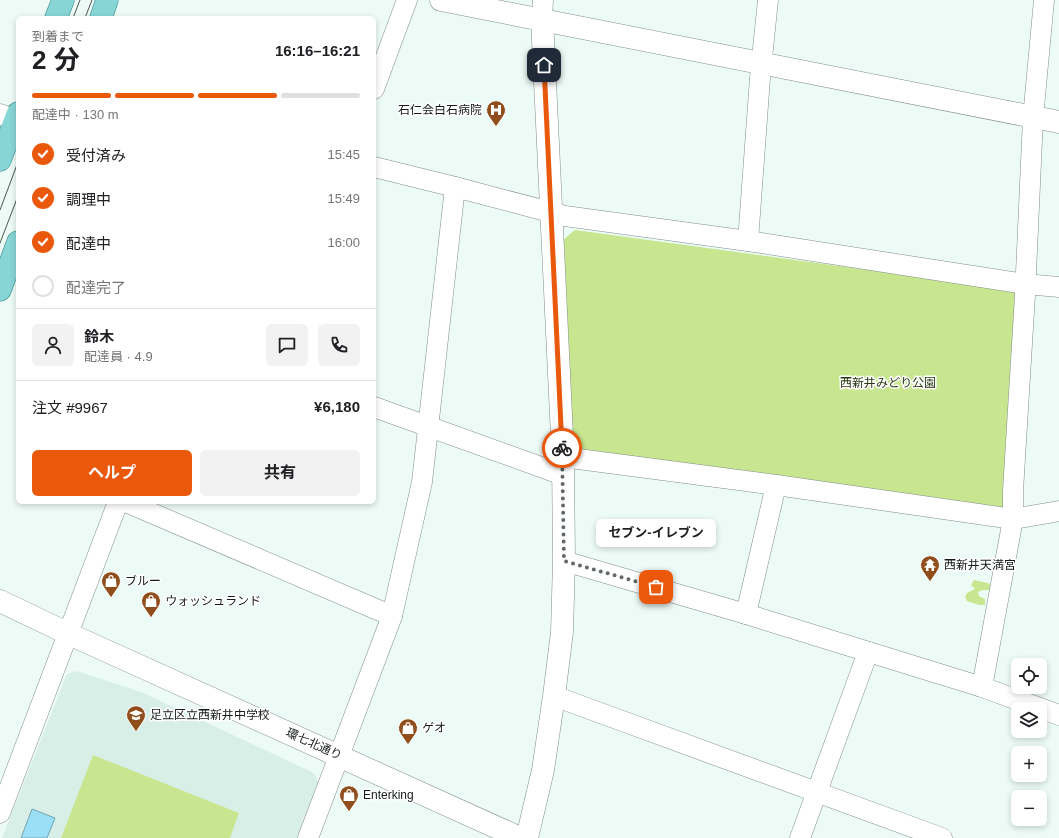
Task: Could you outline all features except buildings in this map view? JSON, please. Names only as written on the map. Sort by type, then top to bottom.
[{"type":"main road","points":[[57,16],[64,0]]},
{"type":"main road","points":[[102,16],[107,0]]},
{"type":"main road","points":[[0,160],[11,115]]},
{"type":"main road","points":[[8,283],[16,250]]},
{"type":"street","points":[[376,84],[407,0]]},
{"type":"street","points":[[441,0],[542,10],[762,64],[1059,122]]},
{"type":"street","points":[[748,241],[768,0]]},
{"type":"street","points":[[982,687],[1013,520],[1013,491],[1033,118],[1044,0]]},
{"type":"street","points":[[527,838],[543,770],[554,696],[562,632],[564,561],[563,466],[542,10]]},
{"type":"street","points":[[376,167],[455,186],[565,216],[748,241],[1025,284],[1059,287]]},
{"type":"street","points":[[308,838],[392,616],[422,482],[455,186]]},
{"type":"street","points":[[376,409],[429,427],[563,466],[776,485],[1013,520],[1059,511]]},
{"type":"street","points":[[746,614],[776,485]]},
{"type":"street","points":[[0,813],[117,504]]},
{"type":"street","points":[[131,504],[392,616]]},
{"type":"street","points":[[564,561],[746,614],[982,687],[1059,715]]},
{"type":"street","name":"環七北通り","points":[[0,602],[520,838]]},
{"type":"street","points":[[800,838],[868,652]]},
{"type":"street","points":[[554,696],[818,791],[942,838]]},
{"type":"shaded area","name":"足立区立西新井中学校","points":[[77,671],[141,692],[314,773],[318,782],[297,838],[2,838],[67,674]]},
{"type":"green space","name":"西新井みどり公園","points":[[575,230],[1021,291],[1003,510],[572,450],[564,239]]},
{"type":"green space","points":[[974,580],[991,585],[989,590],[978,592],[979,596],[985,599],[985,605],[979,605],[967,601],[965,597],[967,593],[975,589],[971,585]]},
{"type":"green space","points":[[93,755],[239,813],[230,838],[61,838]]},
{"type":"water","points":[[32,809],[55,818],[47,838],[21,838]]},
{"type":"tram line","points":[[74,16],[80,0]]},
{"type":"tram line","points":[[86,16],[92,0]]},
{"type":"tram line","points":[[0,210],[16,167]]},
{"type":"tram line","points":[[0,243],[16,201]]},
{"type":"way so far","points":[[562,448],[564,561],[656,587]]},
{"type":"place","name":"石仁会白石病院","points":[[496,127]]},
{"type":"place","name":"西新井天満宮","points":[[930,582]]},
{"type":"place","name":"セブン-イレブン","points":[[656,587]]},
{"type":"place","name":"ブルー","points":[[111,598]]},
{"type":"place","name":"ウォッシュランド","points":[[151,618]]},
{"type":"place","name":"足立区立西新井中学校","points":[[136,732]]},
{"type":"place","name":"ゲオ","points":[[408,745]]},
{"type":"place","name":"Enterking","points":[[349,812]]},
{"type":"route","points":[[544,65],[562,448]]}]
